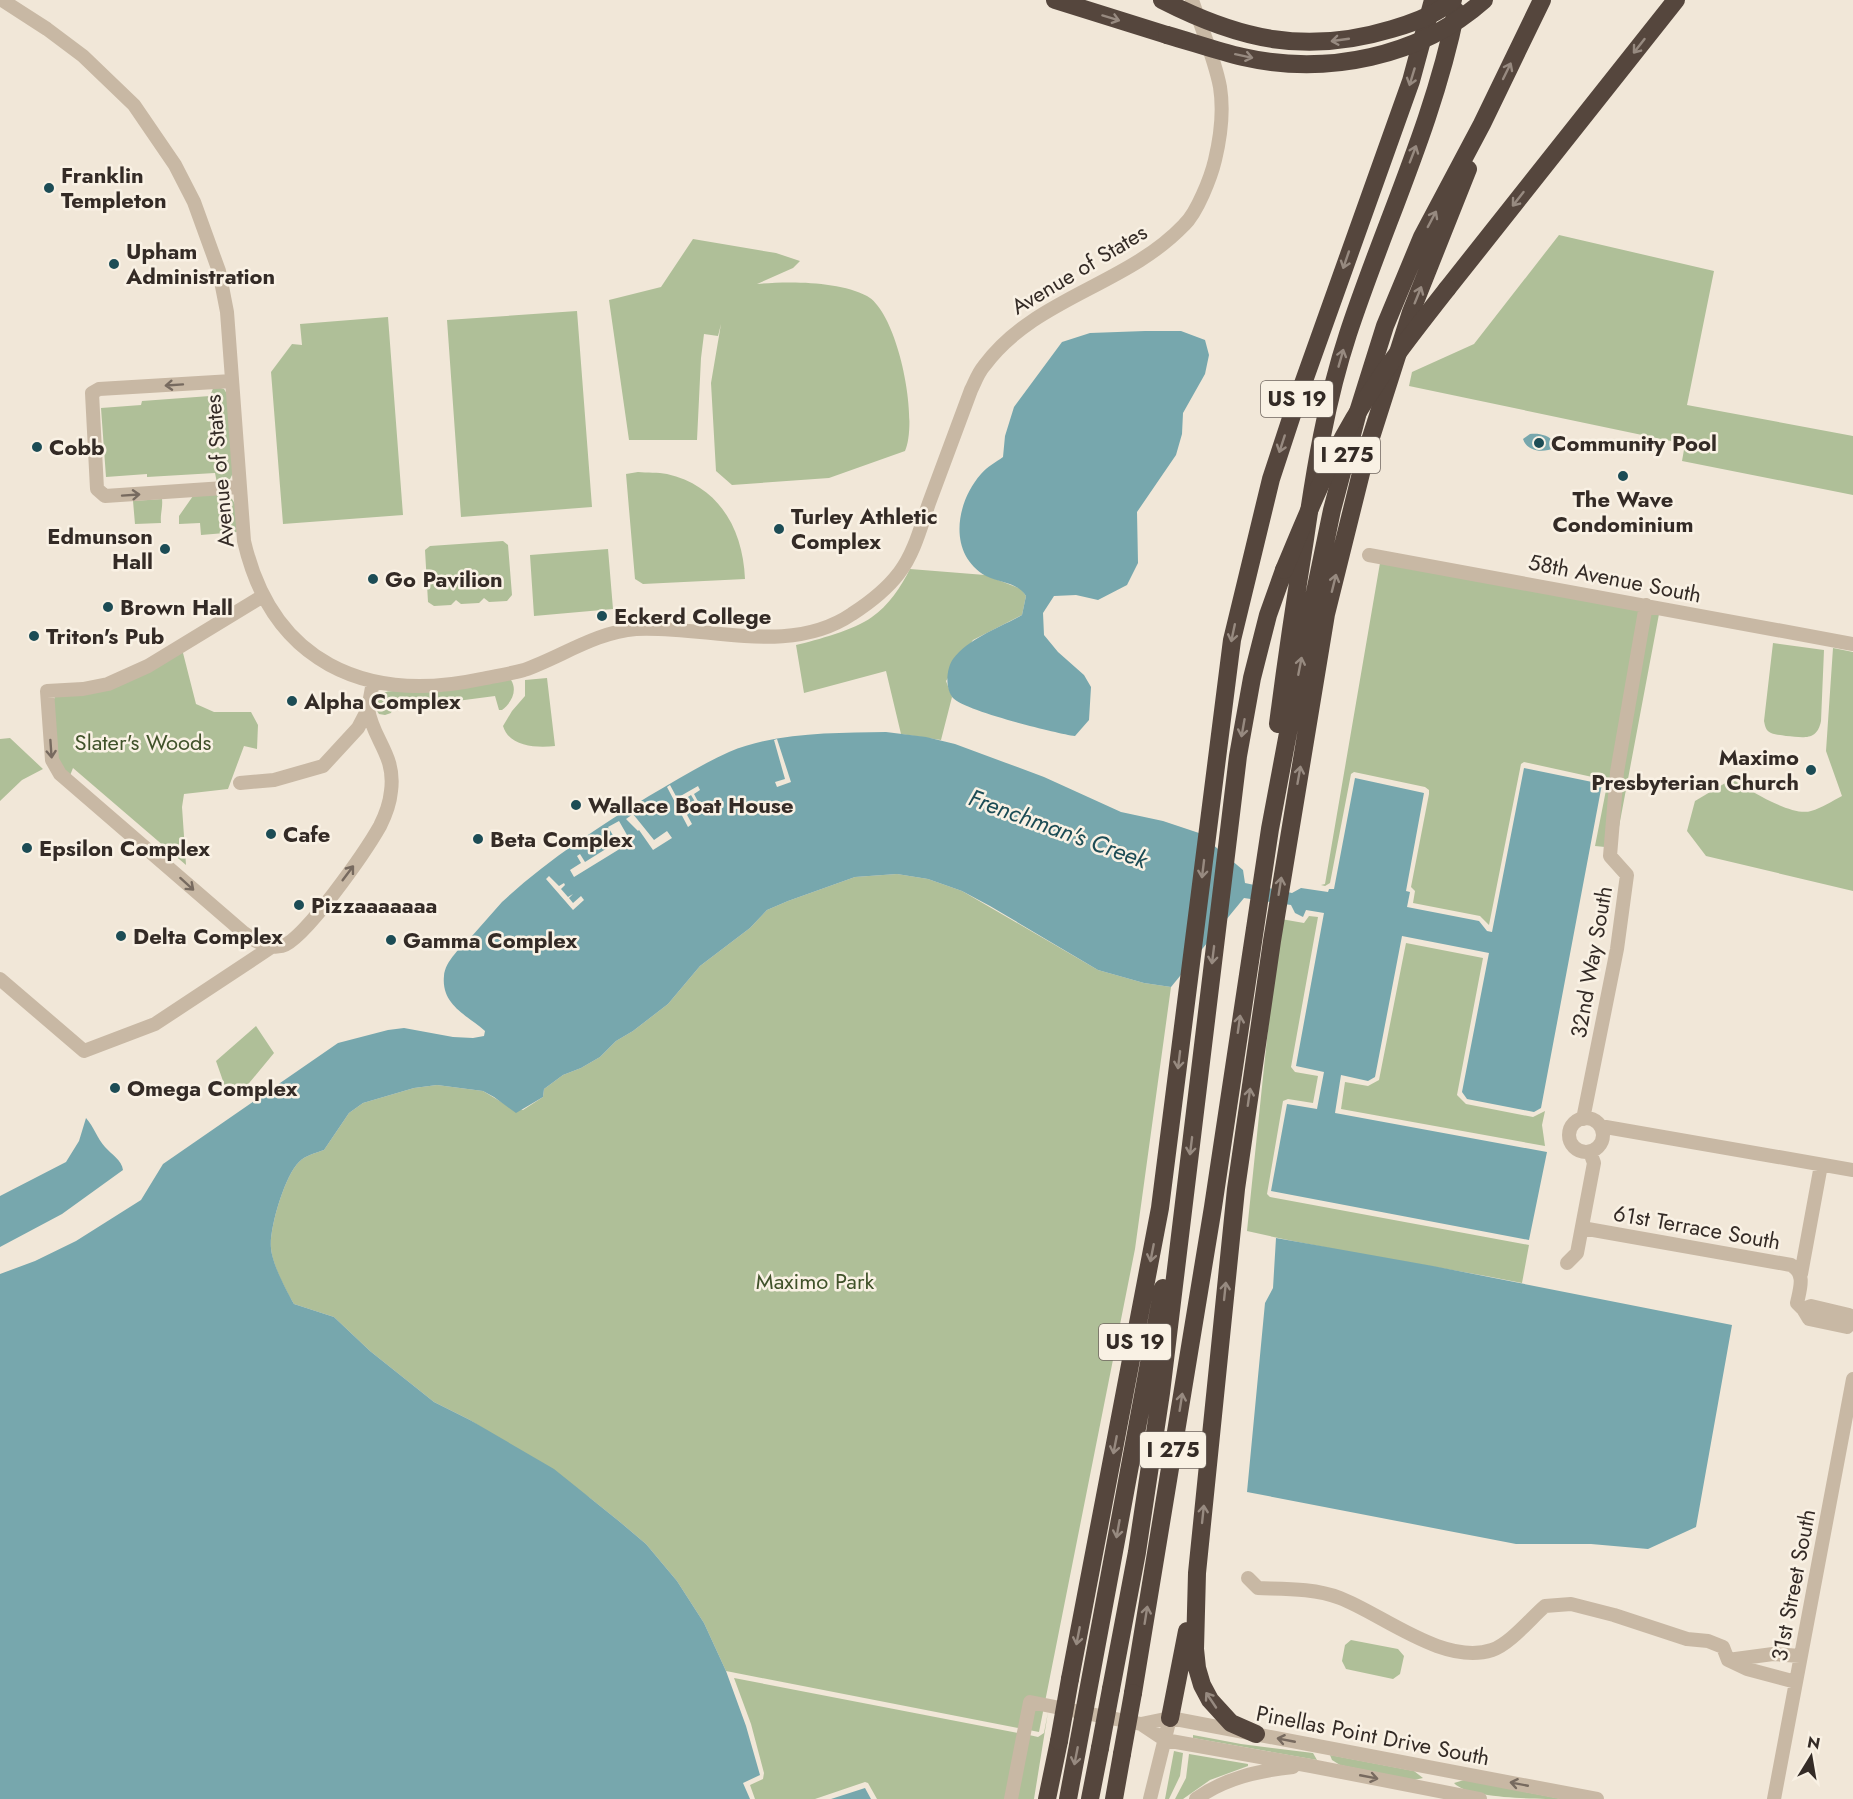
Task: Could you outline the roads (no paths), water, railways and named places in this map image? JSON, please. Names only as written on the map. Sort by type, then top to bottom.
[{"type":"highway","points":[[1055,0],[1243,57],[1279,63],[1319,64],[1362,59],[1408,46],[1440,32],[1466,16],[1484,0]]},
{"type":"highway","points":[[1162,0],[1249,36],[1283,42],[1326,42],[1374,35],[1414,22],[1445,7],[1453,0]]},
{"type":"highway","name":"US 19","points":[[1047,1799],[1160,1208],[1232,640],[1243,587],[1271,479],[1302,384],[1411,81],[1433,0]]},
{"type":"highway","name":"US 19","points":[[1274,806],[1272,764],[1317,461],[1328,404],[1348,335],[1422,130],[1449,46],[1458,0]]},
{"type":"highway","name":"I 275","points":[[1114,1799],[1213,1207],[1270,829],[1332,510],[1358,412],[1385,326],[1422,237],[1482,124],[1542,0]]},
{"type":"highway","name":"I 275","points":[[1090,1799],[1137,1552],[1161,1393],[1230,813],[1252,678],[1268,615],[1320,484],[1345,434],[1386,369],[1676,0]]},
{"type":"highway","points":[[1256,1734],[1231,1723],[1210,1700],[1197,1668],[1195,1649],[1197,1573],[1236,1189],[1272,940],[1326,614],[1366,453],[1411,312],[1464,183],[1482,124]]},
{"type":"highway","points":[[1068,1799],[1164,1280],[1179,1247]]},
{"type":"highway","points":[[1170,1718],[1197,1573]]},
{"type":"street","name":"Avenue of States","points":[[2,0],[64,41],[134,105],[175,165],[199,213],[219,271],[227,312],[239,487],[247,552],[263,596],[279,622],[298,643],[321,659],[344,672],[373,682],[415,686],[467,682],[520,671],[614,633],[635,630],[658,629],[768,637],[796,634],[826,628],[851,615],[880,593],[900,573],[914,544],[971,390],[983,367],[1026,323],[1060,302],[1108,279],[1150,254],[1177,232],[1186,224],[1211,178],[1221,136],[1220,86],[1192,0]]},
{"type":"street","name":"Avenue of States","points":[[0,7],[23,14]]},
{"type":"street","points":[[232,381],[99,389],[92,393],[93,438],[97,489],[105,496],[239,487]]},
{"type":"street","name":"58th Avenue South","points":[[1369,555],[1853,644]]},
{"type":"street","points":[[263,596],[148,666],[108,684],[83,689],[47,691],[52,760],[60,774],[244,933],[257,942],[273,946],[283,945],[301,933],[364,852],[381,825],[391,793],[392,770],[369,714]]},
{"type":"street","name":"32nd Way South","points":[[1590,1152],[1577,1149],[1570,1139],[1572,1126],[1583,1119],[1617,949],[1627,875],[1610,856],[1617,772],[1646,605]]},
{"type":"street","points":[[240,783],[274,780],[323,766],[369,714],[373,682]]},
{"type":"street","points":[[0,979],[84,1051],[155,1024],[273,946]]},
{"type":"street","points":[[1567,1263],[1577,1253],[1594,1162],[1590,1152],[1600,1145],[1603,1138],[1596,1121],[1583,1119]]},
{"type":"street","points":[[1600,1126],[1853,1170]]},
{"type":"street","name":"61st Terrace South","points":[[1821,1165],[1797,1303],[1803,1309],[1811,1306],[1849,1314],[1853,1321]]},
{"type":"street","name":"61st Terrace South","points":[[1582,1228],[1791,1265],[1801,1274]]},
{"type":"street","name":"31st Street South","points":[[1774,1799],[1853,1379]]},
{"type":"street","points":[[1248,1578],[1258,1588],[1305,1591],[1338,1597],[1413,1636],[1438,1646],[1469,1652],[1493,1650],[1509,1640],[1545,1606],[1571,1604],[1614,1615],[1687,1639],[1708,1641],[1723,1647],[1728,1660],[1747,1669],[1796,1682]]},
{"type":"street","points":[[1728,1660],[1773,1654],[1800,1656]]},
{"type":"street","name":"Pinellas Point Drive South","points":[[1011,1799],[1030,1702],[1141,1724],[1165,1740],[1332,1770],[1434,1795],[1480,1799]]},
{"type":"street","points":[[1150,1799],[1170,1718]]},
{"type":"street","name":"Pinellas Point Drive South","points":[[1141,1724],[1170,1718],[1597,1799]]},
{"type":"street","points":[[1321,1747],[1324,1759],[1332,1770]]},
{"type":"street","points":[[1196,1799],[1220,1785],[1247,1774],[1278,1768],[1311,1766]]},
{"type":"street","points":[[1434,1795],[1439,1769]]},
{"type":"water","points":[[1181,331],[1205,340],[1209,355],[1205,374],[1183,413],[1182,434],[1176,455],[1137,512],[1138,563],[1127,585],[1098,600],[1076,595],[1054,596],[1043,613],[1044,635],[1058,652],[1084,675],[1091,687],[1089,720],[1075,736],[1011,721],[961,703],[950,694],[947,679],[953,659],[976,639],[1022,615],[1026,596],[1013,585],[986,576],[965,555],[961,541],[961,513],[972,486],[981,474],[1003,457],[1005,436],[1014,407],[1062,342],[1090,333]]},
{"type":"water","name":"Community Pool","points":[[1530,434],[1547,436],[1555,443],[1554,448],[1541,451],[1528,447],[1523,439]]},
{"type":"water","name":"Frenchman's Creek","points":[[886,732],[926,737],[955,744],[1044,777],[1121,812],[1163,821],[1199,833],[1243,870],[1245,883],[1292,893],[1301,888],[1328,892],[1329,889],[1334,889],[1355,778],[1424,793],[1406,891],[1410,892],[1407,907],[1479,921],[1487,931],[1492,932],[1524,768],[1602,784],[1541,1108],[1534,1112],[1467,1099],[1462,1092],[1489,953],[1402,936],[1375,1077],[1368,1081],[1341,1075],[1335,1113],[1547,1152],[1529,1240],[1271,1191],[1287,1104],[1317,1109],[1324,1072],[1296,1066],[1324,913],[1306,910],[1303,917],[1295,913],[1291,905],[1244,898],[1171,987],[1144,983],[1098,970],[962,891],[928,879],[897,874],[855,877],[788,901],[767,910],[750,928],[700,966],[668,1004],[616,1041],[600,1057],[563,1075],[544,1089],[543,1097],[516,1113],[483,1091],[437,1085],[414,1088],[363,1103],[349,1113],[324,1150],[311,1154],[299,1162],[294,1169],[283,1190],[271,1239],[274,1261],[294,1304],[334,1317],[370,1351],[434,1402],[470,1420],[554,1469],[646,1544],[677,1581],[704,1623],[726,1671],[746,1726],[760,1775],[743,1783],[750,1799],[0,1799],[0,1274],[35,1261],[76,1241],[141,1200],[163,1164],[338,1043],[404,1028],[453,1037],[484,1036],[485,1031],[457,1008],[447,995],[444,976],[451,959],[502,902],[536,872],[592,832],[649,796],[709,762],[747,745],[806,735]]},
{"type":"water","points":[[86,1118],[102,1144],[121,1163],[123,1170],[62,1214],[0,1247],[0,1196],[66,1162],[79,1141]]},
{"type":"water","points":[[1276,1238],[1433,1266],[1732,1325],[1696,1527],[1648,1549],[1591,1544],[1516,1544],[1247,1492],[1265,1303],[1273,1288]]},
{"type":"water","points":[[865,1788],[871,1799],[831,1799]]},
{"type":"place","name":"Franklin Templeton","points":[[49,188]]},
{"type":"place","name":"Upham Administration","points":[[114,264]]},
{"type":"place","name":"Community Pool","points":[[1539,443]]},
{"type":"place","name":"Cobb","points":[[37,447]]},
{"type":"place","name":"The Wave Condominium","points":[[1623,476]]},
{"type":"place","name":"Turley Athletic Complex","points":[[779,529]]},
{"type":"place","name":"Edmunson Hall","points":[[165,549]]},
{"type":"place","name":"Go Pavilion","points":[[373,579]]},
{"type":"place","name":"Brown Hall","points":[[108,607]]},
{"type":"place","name":"Eckerd College","points":[[602,616]]},
{"type":"place","name":"Triton's Pub","points":[[34,636]]},
{"type":"place","name":"Alpha Complex","points":[[292,701]]},
{"type":"place","name":"Maximo Presbyterian Church","points":[[1811,770]]},
{"type":"place","name":"Wallace Boat House","points":[[576,805]]},
{"type":"place","name":"Cafe","points":[[271,834]]},
{"type":"place","name":"Beta Complex","points":[[478,839]]},
{"type":"place","name":"Epsilon Complex","points":[[27,848]]},
{"type":"place","name":"Pizzaaaaaaa","points":[[299,905]]},
{"type":"place","name":"Delta Complex","points":[[121,936]]},
{"type":"place","name":"Gamma Complex","points":[[391,940]]},
{"type":"place","name":"Omega Complex","points":[[115,1088]]},
{"type":"park label","name":"Slater's Woods","points":[[143,742]]},
{"type":"park label","name":"Maximo Park","points":[[815,1281]]}]
